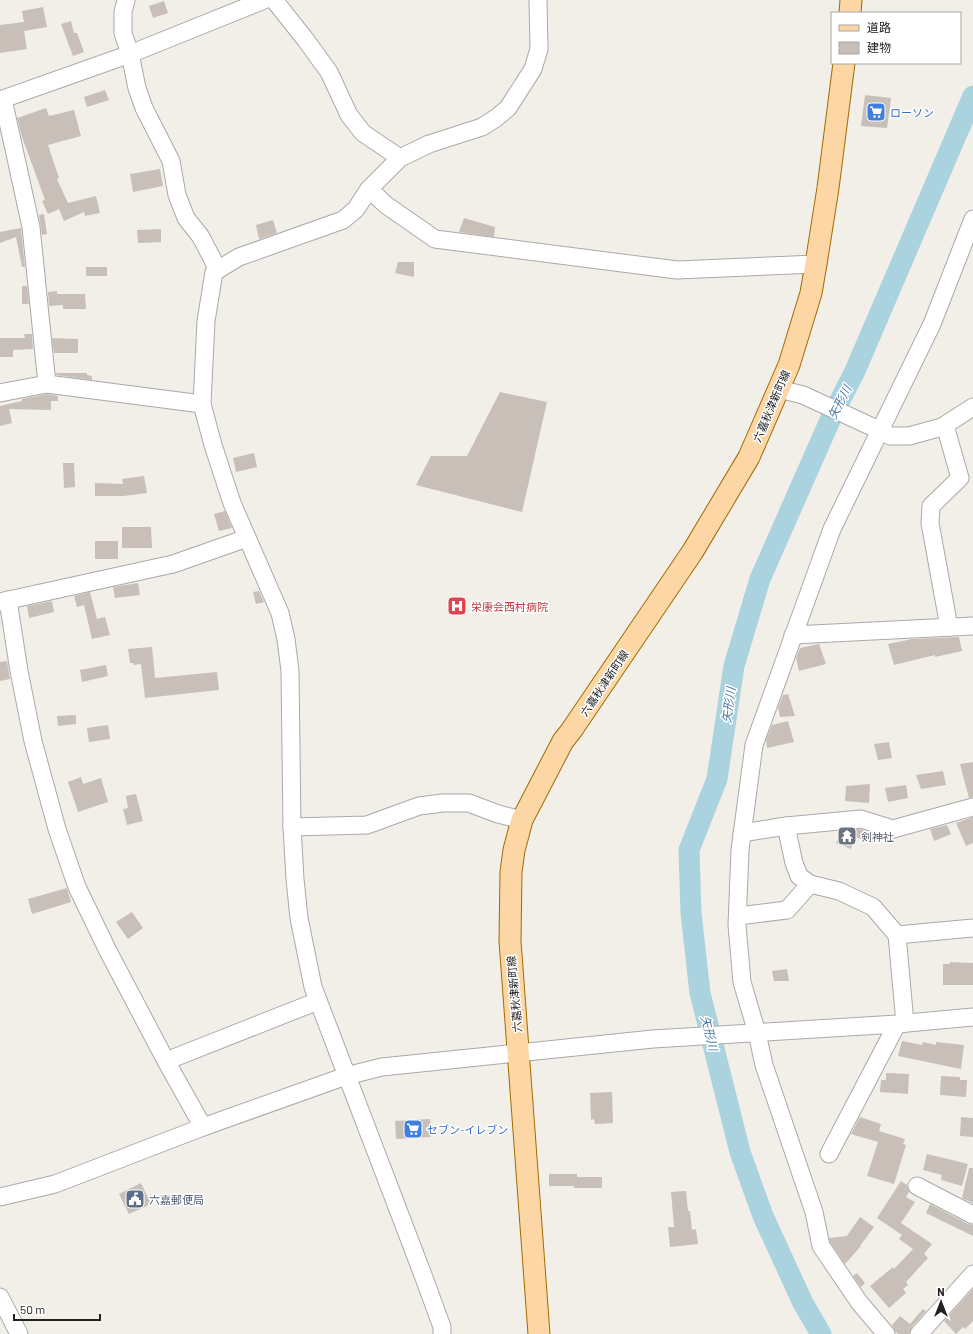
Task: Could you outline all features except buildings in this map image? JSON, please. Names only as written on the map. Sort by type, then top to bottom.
[{"type":"main road","points":[[850,12],[851,0]]},
{"type":"main road","name":"六嘉秋津新町線","points":[[540,1334],[510,941],[510,880],[514,850],[522,820],[563,741],[693,551],[749,457],[779,389],[789,365],[811,293],[828,188],[844,64]]},
{"type":"street","points":[[126,0],[123,12],[124,33],[137,88],[144,108],[171,161],[177,195],[186,218],[201,238],[218,270]]},
{"type":"street","points":[[47,384],[30,227],[1,99],[130,54],[264,0]]},
{"type":"street","points":[[274,0],[305,39],[328,72],[349,115],[364,133],[400,158]]},
{"type":"street","points":[[442,1334],[442,1327],[424,1275],[312,987],[299,918],[295,879],[292,827],[290,671],[286,640],[280,613],[232,503],[213,445],[202,404],[206,321],[214,272],[239,257],[343,220],[356,209],[369,189],[400,158],[429,144],[482,127],[508,108],[533,69],[539,49],[538,0]]},
{"type":"street","points":[[369,189],[386,205],[435,239],[677,270],[816,264]]},
{"type":"street","points":[[886,1334],[859,1302],[821,1246],[814,1212],[764,1065],[757,1032],[742,982],[738,916],[740,850],[754,745],[832,529],[932,324],[973,219]]},
{"type":"street","points":[[0,393],[47,384],[202,404]]},
{"type":"street","points":[[779,389],[802,395],[880,430],[890,436],[909,436],[942,427],[973,407]]},
{"type":"street","points":[[942,427],[946,429],[960,478],[931,506],[930,523],[949,627]]},
{"type":"street","points":[[203,1127],[166,1061],[108,951],[77,887],[57,828],[33,740],[4,601],[173,564],[247,538]]},
{"type":"street","points":[[793,635],[973,626]]},
{"type":"street","points":[[292,827],[367,824],[419,806],[469,803],[498,814],[522,820]]},
{"type":"street","points":[[742,833],[786,826],[861,819],[893,829],[963,811],[973,807]]},
{"type":"street","points":[[786,826],[794,863],[799,876],[810,884],[839,891],[872,907],[897,935],[901,1023],[829,1154]]},
{"type":"street","points":[[738,916],[787,910],[810,884]]},
{"type":"street","points":[[897,935],[973,928]]},
{"type":"street","points":[[166,1061],[318,1001]]},
{"type":"street","points":[[0,1197],[55,1184],[203,1127],[346,1076],[382,1067],[653,1039],[973,1017]]},
{"type":"street","points":[[916,1186],[973,1215]]},
{"type":"street","points":[[918,1334],[973,1274]]},
{"type":"street","points":[[0,1297],[19,1334]]},
{"type":"waterway","name":"矢形川","points":[[821,1334],[803,1303],[763,1216],[740,1152],[700,993],[691,913],[689,850],[717,779],[734,666],[760,579],[831,418],[855,371],[973,96]]},
{"type":"place","name":"ローソン","points":[[876,112]]},
{"type":"place","name":"栄康会西村病院","points":[[457,606]]},
{"type":"place","name":"剣神社","points":[[847,836]]},
{"type":"place","name":"セブン-イレブン","points":[[413,1129]]},
{"type":"place","name":"六嘉郵便局","points":[[135,1199]]}]
